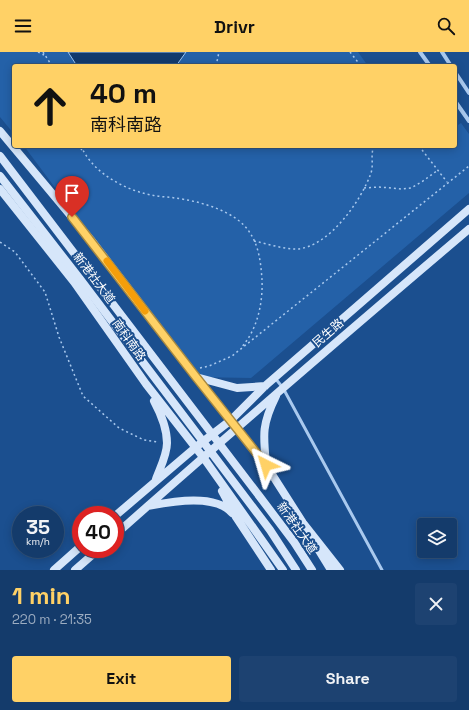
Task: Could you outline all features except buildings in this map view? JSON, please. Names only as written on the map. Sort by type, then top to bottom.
[{"type":"street","points":[[442,52],[450,64]]},
{"type":"street","points":[[421,53],[429,64]]},
{"type":"street","points":[[457,75],[469,94]]},
{"type":"street","points":[[457,104],[469,121]]},
{"type":"street","points":[[0,131],[12,145]]},
{"type":"street","points":[[14,148],[91,240],[189,369],[231,420]]},
{"type":"street","name":"新港社大道","points":[[0,156],[294,542],[312,570]]},
{"type":"street","name":"新港社大道","points":[[0,176],[80,278],[270,530],[296,570]]},
{"type":"street","name":"南科南路","points":[[0,189],[74,282],[146,384],[203,457]]},
{"type":"street","points":[[124,508],[196,447],[231,420],[265,386],[469,209]]},
{"type":"street","name":"民生路","points":[[124,527],[237,429],[280,389],[469,229]]},
{"type":"street","points":[[196,377],[237,388],[265,386]]},
{"type":"street","points":[[146,384],[162,417],[167,443],[163,461],[155,481]]},
{"type":"street","points":[[266,465],[263,439],[264,428],[269,411],[280,389]]},
{"type":"street","name":"新港社大道","points":[[231,420],[266,465],[303,523],[340,570]]},
{"type":"street","points":[[203,457],[236,517],[271,570]]},
{"type":"street","points":[[203,457],[283,570]]},
{"type":"street","points":[[147,507],[182,500],[200,501],[215,503],[230,510],[236,517]]},
{"type":"street","points":[[303,523],[331,570]]},
{"type":"street","points":[[54,570],[72,554]]},
{"type":"street","points":[[75,570],[89,558]]},
{"type":"lane","points":[[275,378],[382,570]]},
{"type":"path","points":[[38,52],[46,56]]},
{"type":"path","points":[[42,52],[51,64]]},
{"type":"path","points":[[216,64],[219,52]]},
{"type":"path","points":[[350,52],[359,64]]},
{"type":"path","points":[[79,148],[83,151]]},
{"type":"path","points":[[82,148],[89,160],[97,168],[120,184],[149,195],[190,200],[217,209],[245,226],[250,232],[260,262],[262,280],[261,300],[258,315],[252,330],[238,351]]},
{"type":"path","points":[[254,241],[295,249],[313,244],[338,226],[364,188],[372,170],[371,156],[373,148]]},
{"type":"path","points":[[421,148],[448,183]]},
{"type":"path","points":[[189,369],[209,366],[232,356],[469,166]]},
{"type":"path","points":[[364,188],[411,188],[438,170]]},
{"type":"path","points":[[0,242],[15,252],[45,292],[59,337],[83,396],[119,428],[144,440],[167,443]]},
{"type":"shaded area","points":[[0,52],[358,52],[367,64],[12,64],[12,132],[0,117]]},
{"type":"shaded area","points":[[68,52],[186,52],[177,64],[76,64]]},
{"type":"shaded area","points":[[461,123],[469,134],[469,193],[251,378],[196,377],[25,148],[457,148],[457,126]]},
{"type":"slow traffic","points":[[107,261],[145,311]]},
{"type":"route","points":[[72,217],[266,465]]}]
